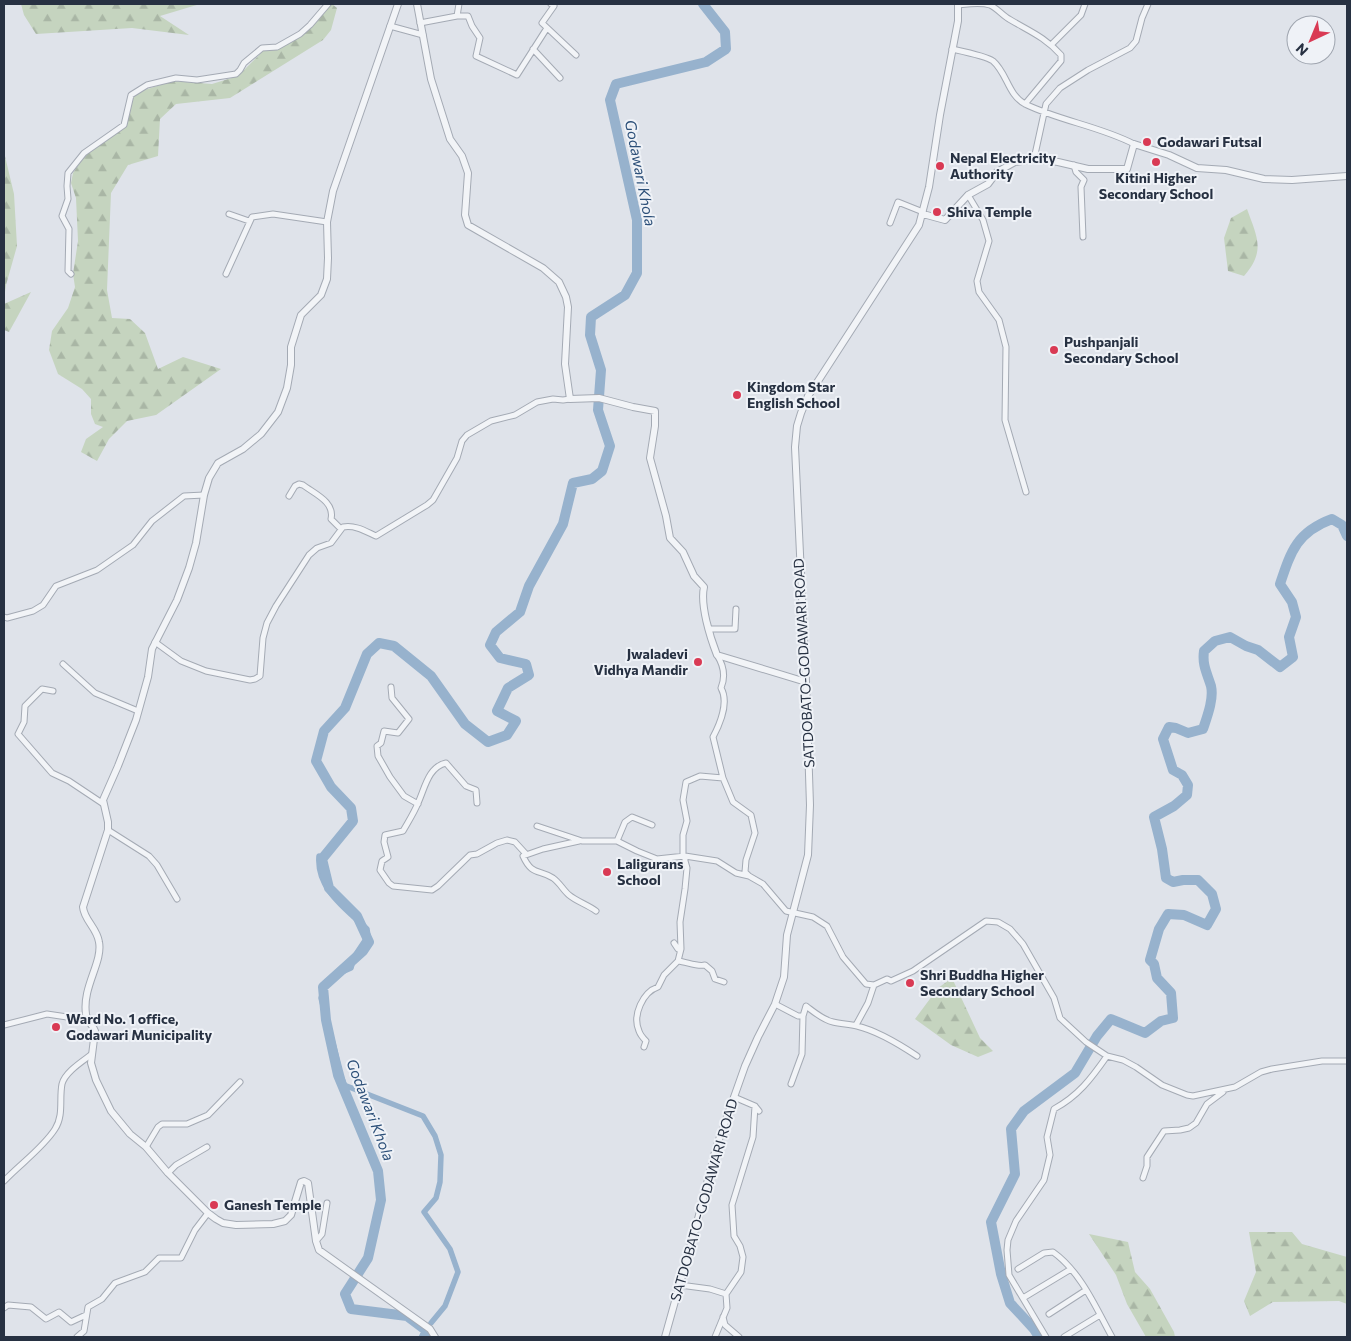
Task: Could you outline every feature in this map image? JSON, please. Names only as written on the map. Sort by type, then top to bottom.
[{"type":"street","points":[[71,274],[68,271],[69,229],[62,216],[68,200],[68,174],[84,153],[124,125],[130,95],[147,85],[176,78],[197,80],[236,74],[244,63],[262,48],[277,47],[300,34],[328,4]]},
{"type":"street","points":[[102,803],[133,730],[155,642],[177,600],[189,568],[209,478],[222,460],[243,449],[261,434],[271,422],[283,401],[291,365],[292,347],[301,315],[321,295],[326,279],[328,258],[327,222],[333,191],[342,160],[398,4]]},
{"type":"street","points":[[417,4],[431,78],[450,139],[462,156],[468,173],[464,215],[468,225],[543,268],[559,282],[566,297],[568,307],[564,364],[573,398]]},
{"type":"street","points":[[457,16],[459,4]]},
{"type":"street","points":[[551,4],[554,6],[542,23],[576,55]]},
{"type":"street","points":[[958,4],[991,6],[1051,45],[1061,55],[1062,59],[1025,104]]},
{"type":"street","name":"SATDOBATO-GODAWARI ROAD","points":[[664,1337],[675,1296],[680,1285],[716,1148],[758,1036],[774,1004],[784,977],[787,935],[808,855],[810,841],[806,682],[795,447],[797,426],[812,390],[919,225],[928,187],[958,22],[958,4]]},
{"type":"street","points":[[1051,45],[1081,15],[1085,4]]},
{"type":"street","points":[[1034,158],[1046,104],[1060,88],[1095,66],[1130,48],[1136,42],[1139,25],[1148,4]]},
{"type":"street","points":[[420,22],[468,16],[480,38],[476,56],[517,75],[547,28]]},
{"type":"street","points":[[390,26],[423,35]]},
{"type":"street","points":[[533,49],[560,78]]},
{"type":"street","points":[[952,49],[992,61],[1002,73],[1016,99],[1025,104],[1111,133],[1134,144],[1197,168],[1226,170],[1264,179],[1292,180],[1347,176]]},
{"type":"street","points":[[890,223],[898,202],[945,220],[968,196],[988,184],[997,172],[1005,166],[1015,162],[1034,158],[1088,169],[1126,170],[1134,144]]},
{"type":"street","points":[[1074,166],[1076,172],[1084,180],[1081,187],[1083,237]]},
{"type":"street","points":[[968,196],[983,220],[989,242],[977,282],[979,292],[999,320],[1006,347],[1005,420],[1026,492]]},
{"type":"street","points":[[229,214],[249,221]]},
{"type":"street","points":[[226,274],[252,217],[273,214],[327,222]]},
{"type":"street","points":[[155,642],[181,661],[206,671],[250,680],[255,679],[260,676],[263,638],[268,623],[276,606],[309,555],[317,548],[331,543],[343,527],[350,526],[376,536],[432,500],[457,458],[462,441],[467,434],[491,421],[515,415],[537,402],[553,399],[599,398],[655,411],[655,426],[650,458],[670,538],[683,552],[694,576],[704,587],[702,598],[711,641],[723,666],[725,680],[721,688],[724,692],[721,722],[713,737],[723,778],[733,802],[751,815],[756,833],[746,860],[745,872],[749,876]]},
{"type":"street","points":[[289,496],[295,486],[303,485],[325,501],[332,514],[331,519],[341,529]]},
{"type":"street","points":[[4,617],[33,611],[43,605],[56,586],[97,570],[133,545],[152,521],[184,496],[204,495]]},
{"type":"street","points":[[709,629],[735,629],[736,609]]},
{"type":"street","points":[[717,655],[806,682]]},
{"type":"street","points":[[63,664],[95,693],[138,711]]},
{"type":"street","points":[[391,687],[392,698],[409,718],[398,733],[384,731],[381,743],[376,746],[378,756],[404,796],[418,804]]},
{"type":"street","points":[[53,691],[42,689],[25,706],[24,722],[18,734],[52,773],[69,781],[102,803],[108,822],[108,830],[83,906],[85,916],[95,928],[100,943],[99,953],[86,992],[86,1018],[95,1031],[91,1063],[96,1080],[107,1104],[130,1134],[146,1147],[168,1173],[208,1213],[223,1223],[236,1225],[273,1224],[285,1221],[291,1215],[301,1182],[308,1183],[316,1241],[322,1254],[430,1329],[435,1337]]},
{"type":"street","points":[[477,803],[476,790],[466,786],[446,763],[434,770],[426,782],[418,804],[403,831],[385,835],[384,842],[388,857],[382,861],[380,870],[389,883],[393,886],[432,890],[470,856],[507,840],[514,842],[526,854]]},
{"type":"street","points":[[644,1047],[646,1041],[638,1030],[639,1010],[643,1000],[651,990],[658,987],[664,975],[678,961],[681,950],[680,922],[687,868],[684,861],[683,835],[687,821],[683,800],[686,782],[700,776],[723,778]]},
{"type":"street","points":[[617,841],[625,822],[632,817],[652,825]]},
{"type":"street","points":[[537,826],[582,841]]},
{"type":"street","points":[[108,830],[149,856],[157,865],[177,899]]},
{"type":"street","points":[[526,854],[582,841],[617,841],[657,859],[684,856],[717,861],[736,873],[749,876],[763,884],[786,911],[813,917],[827,926],[843,957],[866,984],[874,985],[887,979],[891,981],[913,971],[986,921],[998,922],[1010,929],[1023,944],[1054,998],[1060,1018],[1086,1042],[1106,1056],[1124,1060],[1162,1085],[1187,1095],[1194,1096],[1227,1089],[1243,1084],[1261,1072],[1272,1069],[1322,1061],[1347,1061]]},
{"type":"street","points":[[526,854],[523,856],[528,866],[539,874],[550,876],[560,883],[569,895],[596,911]]},
{"type":"street","points":[[674,943],[681,950]]},
{"type":"street","points":[[678,961],[699,966],[705,965],[712,971],[714,979],[724,982]]},
{"type":"street","points":[[856,1026],[868,1003],[874,985]]},
{"type":"street","points":[[774,1004],[798,1016],[803,1016]]},
{"type":"street","points":[[791,1084],[802,1054],[803,1016],[806,1006],[830,1022],[856,1026],[902,1046],[917,1056]]},
{"type":"street","points":[[4,1025],[47,1014],[86,1018]]},
{"type":"street","points":[[4,1180],[36,1151],[56,1128],[61,1113],[62,1083],[67,1076],[92,1054]]},
{"type":"street","points":[[1046,1337],[1009,1275],[1008,1240],[1016,1221],[1035,1196],[1044,1180],[1050,1154],[1047,1137],[1054,1109],[1070,1100],[1082,1089],[1106,1056]]},
{"type":"street","points":[[146,1147],[158,1127],[162,1124],[187,1124],[208,1115],[240,1082]]},
{"type":"street","points":[[1143,1178],[1147,1166],[1147,1157],[1164,1131],[1189,1128],[1196,1123],[1207,1104],[1227,1089]]},
{"type":"street","points":[[734,1097],[755,1106],[760,1111]]},
{"type":"street","points":[[715,1337],[727,1308],[726,1294],[741,1272],[743,1257],[740,1246],[734,1236],[732,1205],[753,1137],[755,1106]]},
{"type":"street","points":[[168,1173],[176,1165],[207,1147]]},
{"type":"street","points":[[316,1241],[322,1234],[327,1203]]},
{"type":"street","points":[[77,1337],[84,1331],[88,1307],[102,1299],[115,1283],[144,1272],[159,1258],[180,1258],[195,1230],[208,1213]]},
{"type":"street","points":[[1018,1269],[1044,1253],[1053,1252],[1062,1258],[1086,1290],[1112,1337]]},
{"type":"street","points":[[1023,1298],[1071,1269]]},
{"type":"street","points":[[680,1285],[696,1286],[726,1294]]},
{"type":"street","points":[[1048,1314],[1086,1290]]},
{"type":"street","points":[[4,1308],[8,1305],[31,1307],[46,1319],[59,1312],[71,1322],[86,1316]]},
{"type":"street","points":[[1064,1337],[1100,1315]]},
{"type":"street","points":[[723,1317],[725,1325],[738,1337]]},
{"type":"green space","points":[[21,4],[200,4],[160,16],[189,35],[132,28],[36,34],[24,15]]},
{"type":"green space","points":[[332,4],[337,8],[331,30],[323,40],[230,98],[176,104],[160,119],[158,156],[128,165],[111,193],[107,290],[112,318],[130,319],[145,333],[158,369],[183,357],[221,369],[156,415],[127,421],[109,439],[97,461],[81,452],[86,439],[103,427],[95,424],[91,414],[91,399],[82,389],[58,374],[49,350],[52,331],[68,308],[75,287],[73,274],[78,241],[76,198],[71,183],[73,173],[86,153],[122,129],[135,93],[173,81],[212,84],[238,76],[263,51],[278,49],[299,36]]},
{"type":"green space","points":[[4,152],[14,194],[17,246],[4,299]]},
{"type":"green space","points":[[1247,209],[1256,236],[1257,251],[1251,267],[1244,276],[1228,271],[1224,238],[1231,218]]},
{"type":"green space","points":[[31,292],[9,332],[4,330],[4,304]]},
{"type":"green space","points":[[952,978],[980,1038],[993,1051],[978,1057],[951,1045],[915,1019],[938,988]]},
{"type":"green space","points":[[1249,1232],[1292,1232],[1302,1244],[1347,1257],[1347,1304],[1339,1301],[1273,1302],[1250,1316],[1244,1301],[1256,1272]]},
{"type":"green space","points":[[1089,1234],[1128,1242],[1135,1272],[1150,1289],[1175,1337],[1146,1337],[1127,1304],[1116,1275]]},
{"type":"waterway","name":"Godawari Khola","points":[[424,1337],[427,1331],[407,1316],[351,1309],[345,1294],[368,1258],[381,1200],[378,1171],[338,1075],[326,1020],[323,987],[363,951],[369,942],[357,916],[329,888],[322,859],[353,821],[351,808],[331,787],[316,761],[324,731],[345,708],[367,654],[379,643],[394,646],[431,676],[465,724],[488,742],[507,735],[516,721],[497,711],[508,688],[529,675],[526,664],[500,658],[490,645],[496,632],[520,612],[529,586],[563,524],[573,483],[592,479],[602,471],[610,446],[598,410],[601,370],[590,335],[591,317],[625,295],[637,273],[637,220],[610,100],[616,84],[706,62],[726,49],[725,32],[703,4]]},
{"type":"waterway","points":[[1039,1337],[1010,1303],[1001,1274],[991,1222],[1015,1174],[1011,1129],[1024,1111],[1075,1073],[1097,1036],[1111,1019],[1145,1033],[1161,1021],[1173,1018],[1171,993],[1157,978],[1154,964],[1150,960],[1159,929],[1168,914],[1184,915],[1207,925],[1216,909],[1212,894],[1198,880],[1173,882],[1166,878],[1162,849],[1154,817],[1174,806],[1187,795],[1188,785],[1182,775],[1173,770],[1163,739],[1169,727],[1188,733],[1203,729],[1212,697],[1211,686],[1204,665],[1204,651],[1215,641],[1230,637],[1258,650],[1280,667],[1293,657],[1289,637],[1296,617],[1292,602],[1280,584],[1292,552],[1311,530],[1332,519],[1342,525],[1347,536]]},
{"type":"waterway","points":[[319,856],[319,868],[327,888],[342,906],[367,929],[368,936],[354,957],[351,968],[333,976],[326,982],[321,998],[344,1085],[423,1116],[435,1136],[441,1155],[440,1182],[436,1198],[424,1212],[450,1249],[458,1272],[445,1306],[431,1323]]},
{"type":"waterway","name":"Godawari Khola","points":[[422,1337],[424,1332]]},
{"type":"place","name":"Godawari Futsal","points":[[1147,142]]},
{"type":"place","name":"Kitini Higher Secondary School","points":[[1156,162]]},
{"type":"place","name":"Nepal Electricity Authority","points":[[940,166]]},
{"type":"place","name":"Shiva Temple","points":[[937,212]]},
{"type":"place","name":"Pushpanjali Secondary School","points":[[1054,350]]},
{"type":"place","name":"Kingdom Star English School","points":[[737,395]]},
{"type":"place","name":"Jwaladevi Vidhya Mandir","points":[[698,662]]},
{"type":"place","name":"Laligurans School","points":[[607,872]]},
{"type":"place","name":"Shri Buddha Higher Secondary School","points":[[910,983]]},
{"type":"place","name":"Ward No. 1 office, Godawari Municipality","points":[[56,1027]]},
{"type":"place","name":"Ganesh Temple","points":[[214,1205]]}]
